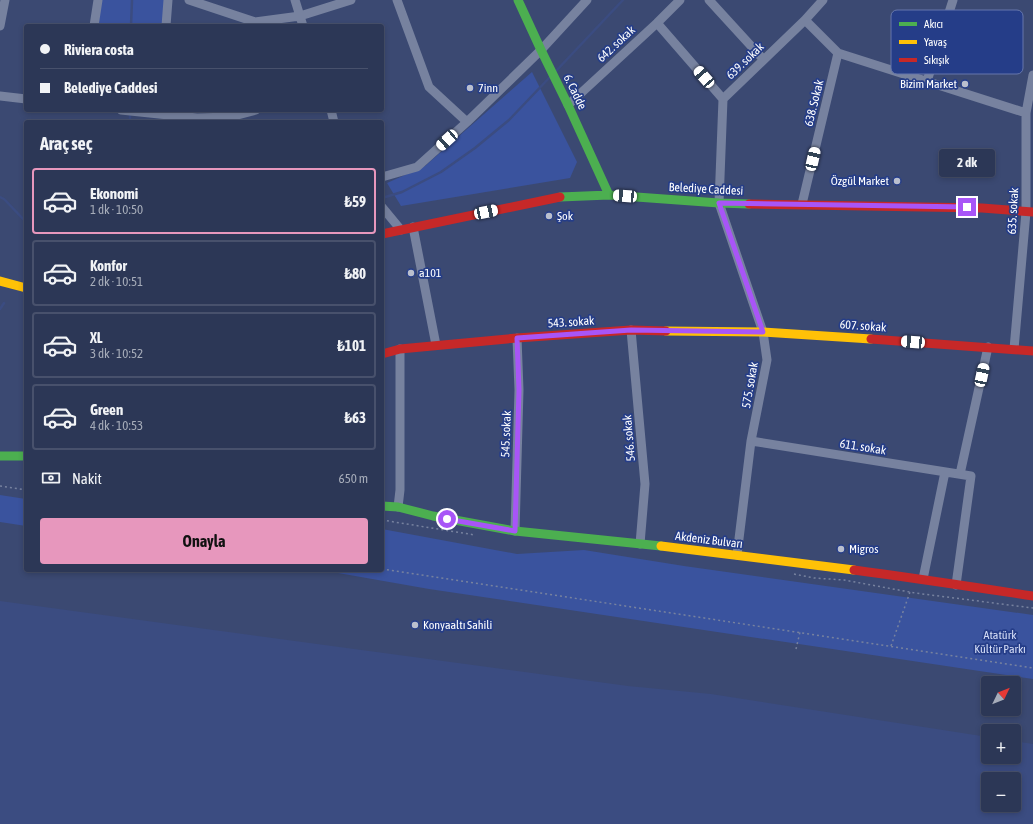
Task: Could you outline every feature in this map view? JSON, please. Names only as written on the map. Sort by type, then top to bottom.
[{"type":"main road","name":"6. Cadde","points":[[518,0],[609,195]]},
{"type":"main road","name":"Belediye Caddesi","points":[[384,234],[559,197],[609,195],[719,203],[982,208],[1030,212]]},
{"type":"main road","points":[[0,281],[24,287]]},
{"type":"main road","name":"543. sokak","points":[[384,353],[400,348],[631,330],[763,332]]},
{"type":"main road","name":"607. sokak","points":[[763,332],[1033,351]]},
{"type":"main road","points":[[0,456],[24,456]]},
{"type":"main road","name":"Akdeniz Bulvarı","points":[[384,506],[515,531],[737,555],[922,579],[1033,596]]},
{"type":"street","points":[[0,26],[5,0]]},
{"type":"street","points":[[94,24],[98,0]]},
{"type":"street","points":[[166,24],[168,0]]},
{"type":"street","points":[[189,0],[255,22],[300,16],[351,0]]},
{"type":"street","points":[[295,0],[302,24]]},
{"type":"street","points":[[397,0],[429,87],[467,122]]},
{"type":"street","points":[[384,176],[417,167],[467,122],[541,50],[588,0]]},
{"type":"street","name":"642. sokak","points":[[568,105],[680,0]]},
{"type":"street","points":[[709,0],[763,59]]},
{"type":"street","name":"639. sokak","points":[[722,99],[805,20],[823,0]]},
{"type":"street","points":[[950,10],[953,0]]},
{"type":"street","points":[[805,20],[838,53],[891,70]]},
{"type":"street","points":[[657,23],[722,99],[719,203]]},
{"type":"street","name":"638. Sokak","points":[[802,204],[838,53]]},
{"type":"street","points":[[905,74],[1026,113]]},
{"type":"street","points":[[927,81],[929,74]]},
{"type":"street","name":"635. sokak","points":[[1014,349],[1030,212],[1026,113],[1033,76]]},
{"type":"street","points":[[0,96],[24,99]]},
{"type":"street","points":[[136,112],[197,118],[230,117],[249,112]]},
{"type":"street","name":"575. sokak","points":[[719,203],[763,332],[767,360],[751,441],[737,555]]},
{"type":"street","points":[[384,209],[401,230]]},
{"type":"street","points":[[413,227],[436,345]]},
{"type":"street","name":"546. sokak","points":[[631,330],[645,484],[640,544]]},
{"type":"street","name":"545. sokak","points":[[515,531],[519,390],[517,338]]},
{"type":"street","points":[[960,474],[988,347]]},
{"type":"street","points":[[398,508],[400,490],[400,348]]},
{"type":"street","name":"611. sokak","points":[[751,441],[971,476],[956,585]]},
{"type":"street","points":[[922,579],[945,472]]},
{"type":"path","points":[[0,486],[24,490]]},
{"type":"path","points":[[384,520],[474,535]]},
{"type":"path","points":[[384,569],[1033,668]]},
{"type":"path","points":[[791,573],[814,578],[844,580],[910,592],[1033,608]]},
{"type":"path","points":[[891,646],[910,592]]},
{"type":"path","points":[[796,649],[800,632]]},
{"type":"green space","points":[[98,0],[168,0],[166,24],[94,24]]},
{"type":"green space","points":[[532,72],[577,162],[570,178],[401,206],[387,183],[425,166]]},
{"type":"green space","points":[[0,495],[24,499],[24,526],[0,522]]},
{"type":"green space","name":"Atatürk Kültür Parkı","points":[[384,529],[517,554],[584,550],[684,566],[1033,615],[1033,679],[429,589],[332,572],[384,572]]},
{"type":"shaded area","points":[[0,601],[628,686],[711,694],[981,736],[981,764],[1021,764],[1021,742],[1033,744],[1033,824],[0,824]]},
{"type":"waterway","points":[[131,24],[132,0]]},
{"type":"waterway","points":[[556,71],[623,0]]},
{"type":"waterway","points":[[384,197],[402,192],[441,172],[475,148],[509,120],[550,77]]},
{"type":"waterway","points":[[130,112],[130,120]]},
{"type":"waterway","points":[[0,197],[4,199],[24,220]]},
{"type":"waterway","points":[[0,309],[4,303]]},
{"type":"traffic: fast","points":[[518,0],[609,195]]},
{"type":"traffic: fast","points":[[560,197],[609,195],[749,204]]},
{"type":"traffic: fast","points":[[0,456],[24,456]]},
{"type":"traffic: fast","points":[[384,506],[398,507],[433,516],[515,531],[661,546]]},
{"type":"traffic: slow","points":[[0,281],[24,287]]},
{"type":"traffic: slow","points":[[666,331],[763,332],[871,339]]},
{"type":"traffic: slow","points":[[661,546],[854,570]]},
{"type":"traffic: jam","points":[[384,234],[560,197]]},
{"type":"traffic: jam","points":[[749,204],[982,208],[1033,212]]},
{"type":"traffic: jam","points":[[384,353],[400,349],[517,338],[631,330],[666,331]]},
{"type":"traffic: jam","points":[[871,339],[1033,351]]},
{"type":"traffic: jam","points":[[854,570],[1033,596]]},
{"type":"place","name":"Bizim Market","points":[[965,84]]},
{"type":"place","name":"7inn","points":[[470,88]]},
{"type":"place","name":"Özgül Market","points":[[897,181]]},
{"type":"place","name":"Şok","points":[[549,216]]},
{"type":"place","name":"a101","points":[[411,273]]},
{"type":"place","name":"Migros","points":[[841,549]]},
{"type":"place","name":"Konyaaltı Sahili","points":[[415,625]]},
{"type":"route","points":[[447,519],[515,531],[519,390],[517,338],[631,330],[763,332],[719,203],[967,207]]}]
